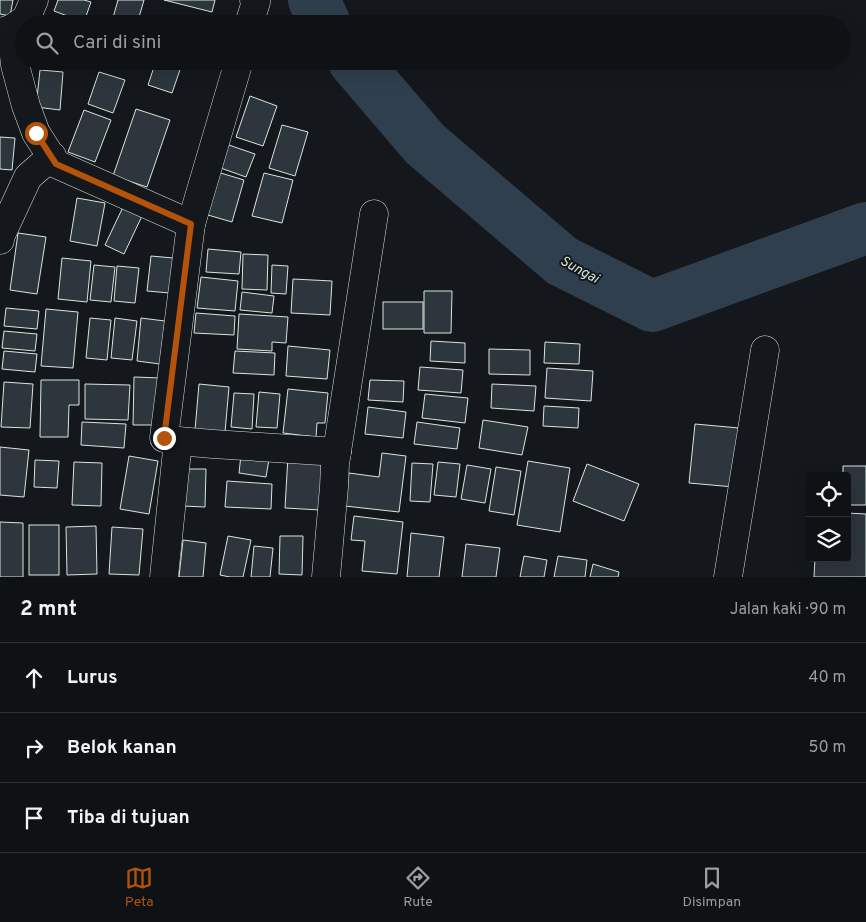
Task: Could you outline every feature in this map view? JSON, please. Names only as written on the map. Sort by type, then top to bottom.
[{"type":"street","points":[[28,15],[34,0]]},
{"type":"street","points":[[252,15],[256,2],[254,0]]},
{"type":"street","points":[[5,30],[15,68]]},
{"type":"street","points":[[15,70],[36,133],[56,164],[191,224]]},
{"type":"street","points":[[235,70],[191,224],[164,438],[178,441],[337,452]]},
{"type":"street","points":[[0,240],[28,177],[52,156]]},
{"type":"street","points":[[326,577],[337,452],[374,214]]},
{"type":"street","points":[[728,577],[765,350]]},
{"type":"street","points":[[164,577],[178,441]]},
{"type":"building","points":[[0,0],[13,0],[10,16],[0,14]]},
{"type":"building","points":[[58,0],[84,0],[91,2],[86,15],[65,15],[54,11]]},
{"type":"building","points":[[118,0],[144,0],[140,15],[114,15]]},
{"type":"building","points":[[164,0],[215,0],[212,12]]},
{"type":"building","points":[[40,70],[63,72],[60,110],[36,107]]},
{"type":"building","points":[[153,70],[180,70],[172,93],[148,85]]},
{"type":"building","points":[[99,72],[125,80],[113,113],[88,104]]},
{"type":"building","points":[[250,96],[277,106],[263,146],[236,137]]},
{"type":"building","points":[[136,109],[170,120],[147,187],[113,176]]},
{"type":"building","points":[[84,110],[111,120],[95,162],[68,152]]},
{"type":"building","points":[[282,125],[308,132],[295,176],[269,168]]},
{"type":"building","points":[[0,137],[15,138],[12,170],[0,169]]},
{"type":"building","points":[[223,143],[255,154],[246,177],[215,166]]},
{"type":"building","points":[[214,171],[244,180],[232,222],[201,213]]},
{"type":"building","points":[[264,173],[293,180],[282,223],[252,216]]},
{"type":"building","points":[[77,198],[105,203],[97,246],[70,241]]},
{"type":"building","points":[[123,207],[142,216],[124,254],[105,245]]},
{"type":"building","points":[[18,233],[46,237],[37,294],[10,290]]},
{"type":"building","points":[[208,249],[241,252],[239,274],[206,272]]},
{"type":"building","points":[[243,254],[268,255],[267,290],[242,289]]},
{"type":"building","points":[[151,256],[173,258],[170,293],[147,291]]},
{"type":"building","points":[[62,258],[91,261],[87,302],[58,299]]},
{"type":"building","points":[[94,265],[115,267],[111,302],[90,300]]},
{"type":"building","points":[[272,265],[288,266],[286,294],[271,293]]},
{"type":"building","points":[[117,266],[139,268],[135,303],[114,301]]},
{"type":"building","points":[[201,277],[238,281],[235,311],[197,308]]},
{"type":"building","points":[[293,279],[332,281],[330,315],[291,313]]},
{"type":"building","points":[[424,291],[452,291],[451,333],[424,333]]},
{"type":"building","points":[[242,292],[274,296],[272,313],[240,310]]},
{"type":"building","points":[[383,302],[423,302],[423,329],[383,329]]},
{"type":"building","points":[[6,308],[39,311],[37,329],[4,326]]},
{"type":"building","points":[[46,309],[78,312],[73,368],[41,366]]},
{"type":"building","points":[[196,313],[235,316],[234,335],[194,333]]},
{"type":"building","points":[[239,314],[288,317],[286,343],[272,342],[272,351],[237,349]]},
{"type":"building","points":[[90,318],[111,320],[107,360],[86,358]]},
{"type":"building","points":[[115,318],[137,321],[132,360],[111,358]]},
{"type":"building","points":[[141,318],[165,321],[160,364],[137,361]]},
{"type":"building","points":[[4,331],[37,334],[35,351],[2,348]]},
{"type":"building","points":[[431,341],[465,343],[465,363],[430,361]]},
{"type":"building","points":[[545,342],[580,344],[579,364],[544,363]]},
{"type":"building","points":[[288,346],[330,350],[327,379],[286,376]]},
{"type":"building","points":[[489,349],[530,350],[530,375],[489,374]]},
{"type":"building","points":[[4,351],[37,354],[35,372],[2,369]]},
{"type":"building","points":[[235,351],[275,353],[274,375],[233,373]]},
{"type":"building","points":[[420,367],[463,370],[461,393],[418,390]]},
{"type":"building","points":[[547,368],[593,371],[591,401],[545,398]]},
{"type":"building","points":[[134,377],[161,378],[160,425],[133,425]]},
{"type":"building","points":[[41,380],[79,380],[79,405],[69,405],[68,437],[40,437]]},
{"type":"building","points":[[370,380],[404,381],[403,402],[368,400]]},
{"type":"building","points":[[4,382],[33,384],[30,428],[1,427]]},
{"type":"building","points":[[85,384],[130,385],[128,420],[85,419]]},
{"type":"building","points":[[199,384],[229,387],[225,432],[195,430]]},
{"type":"building","points":[[492,384],[536,386],[534,411],[491,408]]},
{"type":"building","points":[[288,389],[328,393],[325,423],[317,423],[316,437],[283,433]]},
{"type":"building","points":[[259,392],[280,394],[277,428],[256,427]]},
{"type":"building","points":[[234,393],[254,394],[252,429],[231,427]]},
{"type":"building","points":[[425,394],[468,398],[465,423],[422,418]]},
{"type":"building","points":[[544,406],[579,408],[578,428],[543,426]]},
{"type":"building","points":[[368,407],[406,412],[403,438],[365,434]]},
{"type":"building","points":[[483,420],[528,427],[522,455],[479,448]]},
{"type":"building","points":[[82,422],[126,424],[124,448],[81,445]]},
{"type":"building","points":[[417,422],[460,428],[457,449],[414,444]]},
{"type":"building","points":[[695,424],[739,428],[734,487],[689,483]]},
{"type":"building","points":[[0,447],[29,450],[24,497],[0,495]]},
{"type":"building","points":[[382,453],[406,456],[399,512],[345,506],[349,473],[379,477]]},
{"type":"building","points":[[241,455],[269,459],[266,477],[239,473]]},
{"type":"building","points":[[129,456],[158,461],[149,514],[120,509]]},
{"type":"building","points":[[288,456],[324,458],[320,510],[285,508]]},
{"type":"building","points":[[35,460],[59,461],[57,488],[34,487]]},
{"type":"building","points":[[528,461],[570,468],[560,532],[517,525]]},
{"type":"building","points":[[74,462],[102,463],[101,506],[72,505]]},
{"type":"building","points":[[438,462],[460,464],[456,497],[434,495]]},
{"type":"building","points":[[412,463],[433,464],[430,502],[410,501]]},
{"type":"building","points":[[587,464],[639,484],[624,521],[573,501]]},
{"type":"building","points":[[467,465],[491,469],[485,503],[461,499]]},
{"type":"building","points":[[843,466],[866,466],[866,505],[851,505],[851,472],[843,472]]},
{"type":"building","points":[[496,467],[521,471],[514,515],[489,511]]},
{"type":"building","points":[[183,469],[206,469],[205,507],[182,506]]},
{"type":"building","points":[[227,481],[272,484],[271,509],[225,507]]},
{"type":"building","points":[[851,513],[866,514],[866,577],[814,577],[815,562],[851,562]]},
{"type":"building","points":[[354,516],[403,522],[397,574],[362,571],[365,541],[351,540]]},
{"type":"building","points":[[0,522],[23,523],[23,577],[0,577]]},
{"type":"building","points":[[29,525],[59,525],[59,575],[29,575]]},
{"type":"building","points":[[96,526],[97,574],[67,575],[66,527]]},
{"type":"building","points":[[112,527],[143,529],[139,575],[109,574]]},
{"type":"building","points":[[411,533],[444,537],[439,577],[407,577]]},
{"type":"building","points":[[228,536],[251,540],[243,577],[220,575]]},
{"type":"building","points":[[280,536],[303,536],[302,575],[279,574]]},
{"type":"building","points":[[183,540],[206,543],[203,577],[179,577]]},
{"type":"building","points":[[466,544],[500,548],[496,577],[462,577]]},
{"type":"building","points":[[254,546],[273,548],[270,577],[251,577]]},
{"type":"building","points":[[524,556],[547,560],[544,577],[520,577]]},
{"type":"building","points":[[558,556],[587,560],[585,577],[554,577]]},
{"type":"building","points":[[593,564],[619,572],[618,577],[590,577]]},
{"type":"waterway","name":"Sungai","points":[[314,0],[321,15]]},
{"type":"waterway","name":"Sungai","points":[[362,70],[425,144],[562,261],[652,306],[866,228]]},
{"type":"route","points":[[36,133],[56,164],[191,224],[164,438]]}]
